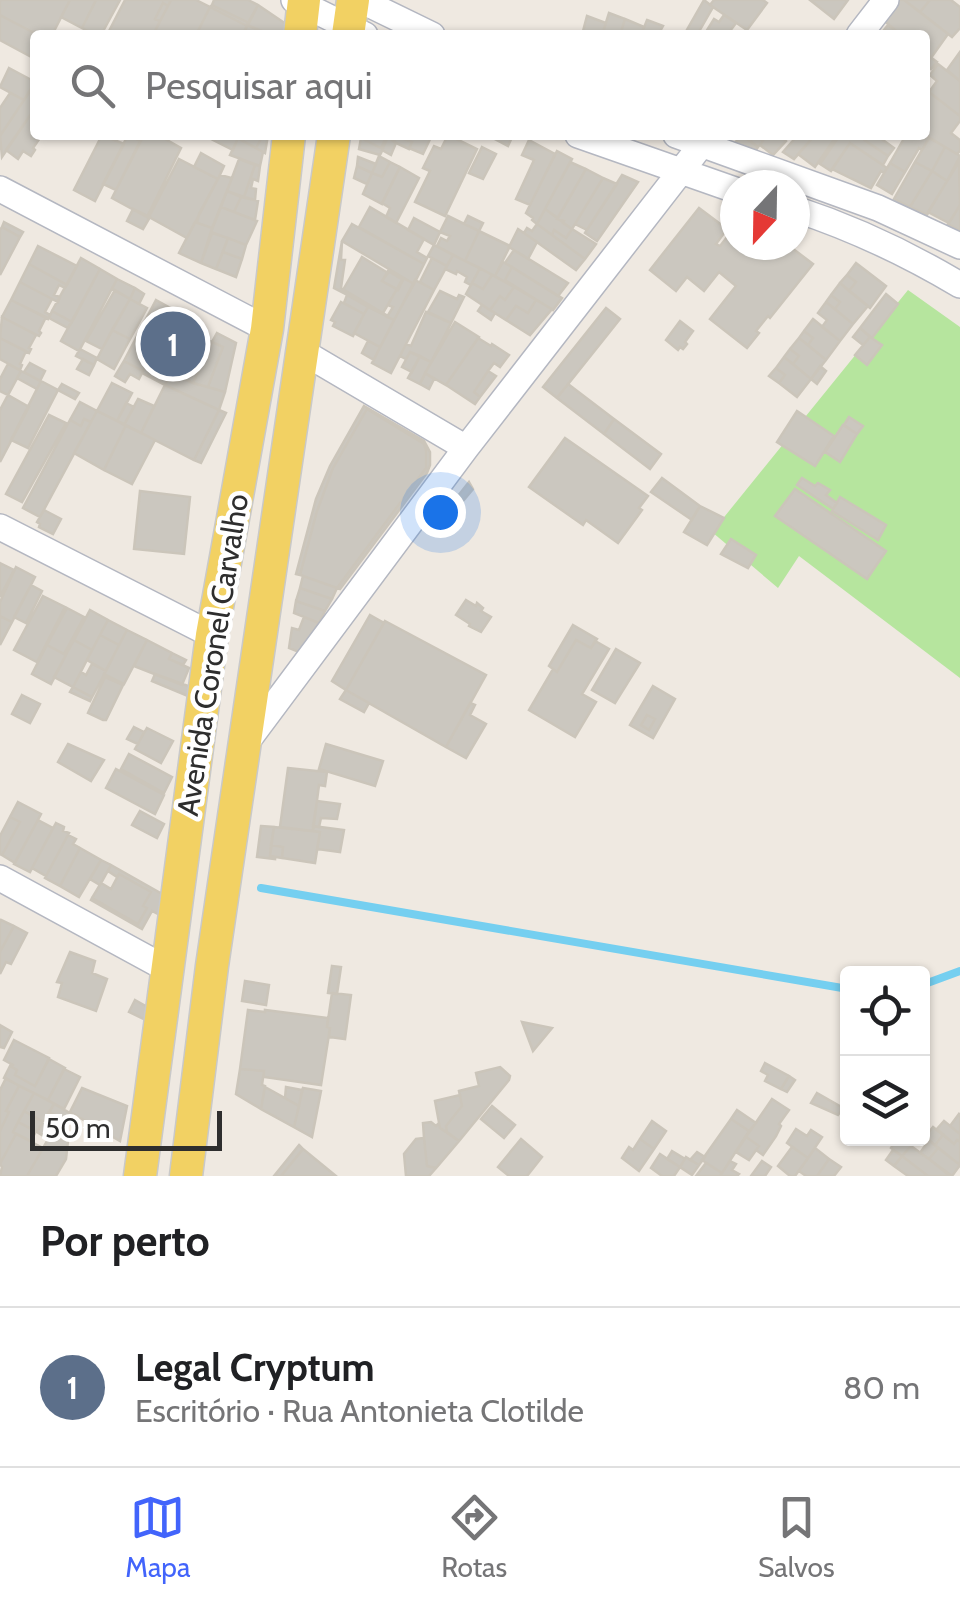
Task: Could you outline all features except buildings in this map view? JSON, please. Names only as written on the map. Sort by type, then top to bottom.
[{"type":"main road","name":"Avenida Coronel Carvalho","points":[[140,1176],[212,635],[267,329],[287,140]]},
{"type":"main road","name":"Avenida Coronel Carvalho","points":[[186,1176],[234,810],[333,140]]},
{"type":"street","points":[[864,30],[886,0]]},
{"type":"street","points":[[300,10],[406,30]]},
{"type":"street","points":[[592,140],[720,185]]},
{"type":"street","points":[[690,140],[878,208],[960,246]]},
{"type":"street","points":[[246,743],[466,448],[702,144]]},
{"type":"street","points":[[0,189],[267,329]]},
{"type":"street","points":[[810,215],[918,260],[960,285]]},
{"type":"street","points":[[304,352],[466,448]]},
{"type":"street","points":[[0,527],[212,635]]},
{"type":"street","points":[[0,878],[168,962]]},
{"type":"green space","points":[[908,290],[960,327],[960,678],[799,556],[778,588],[712,532]]},
{"type":"waterway","points":[[261,888],[840,988]]},
{"type":"waterway","points":[[930,982],[960,971]]},
{"type":"place","name":"Legal Cryptum","points":[[173,344]]}]
